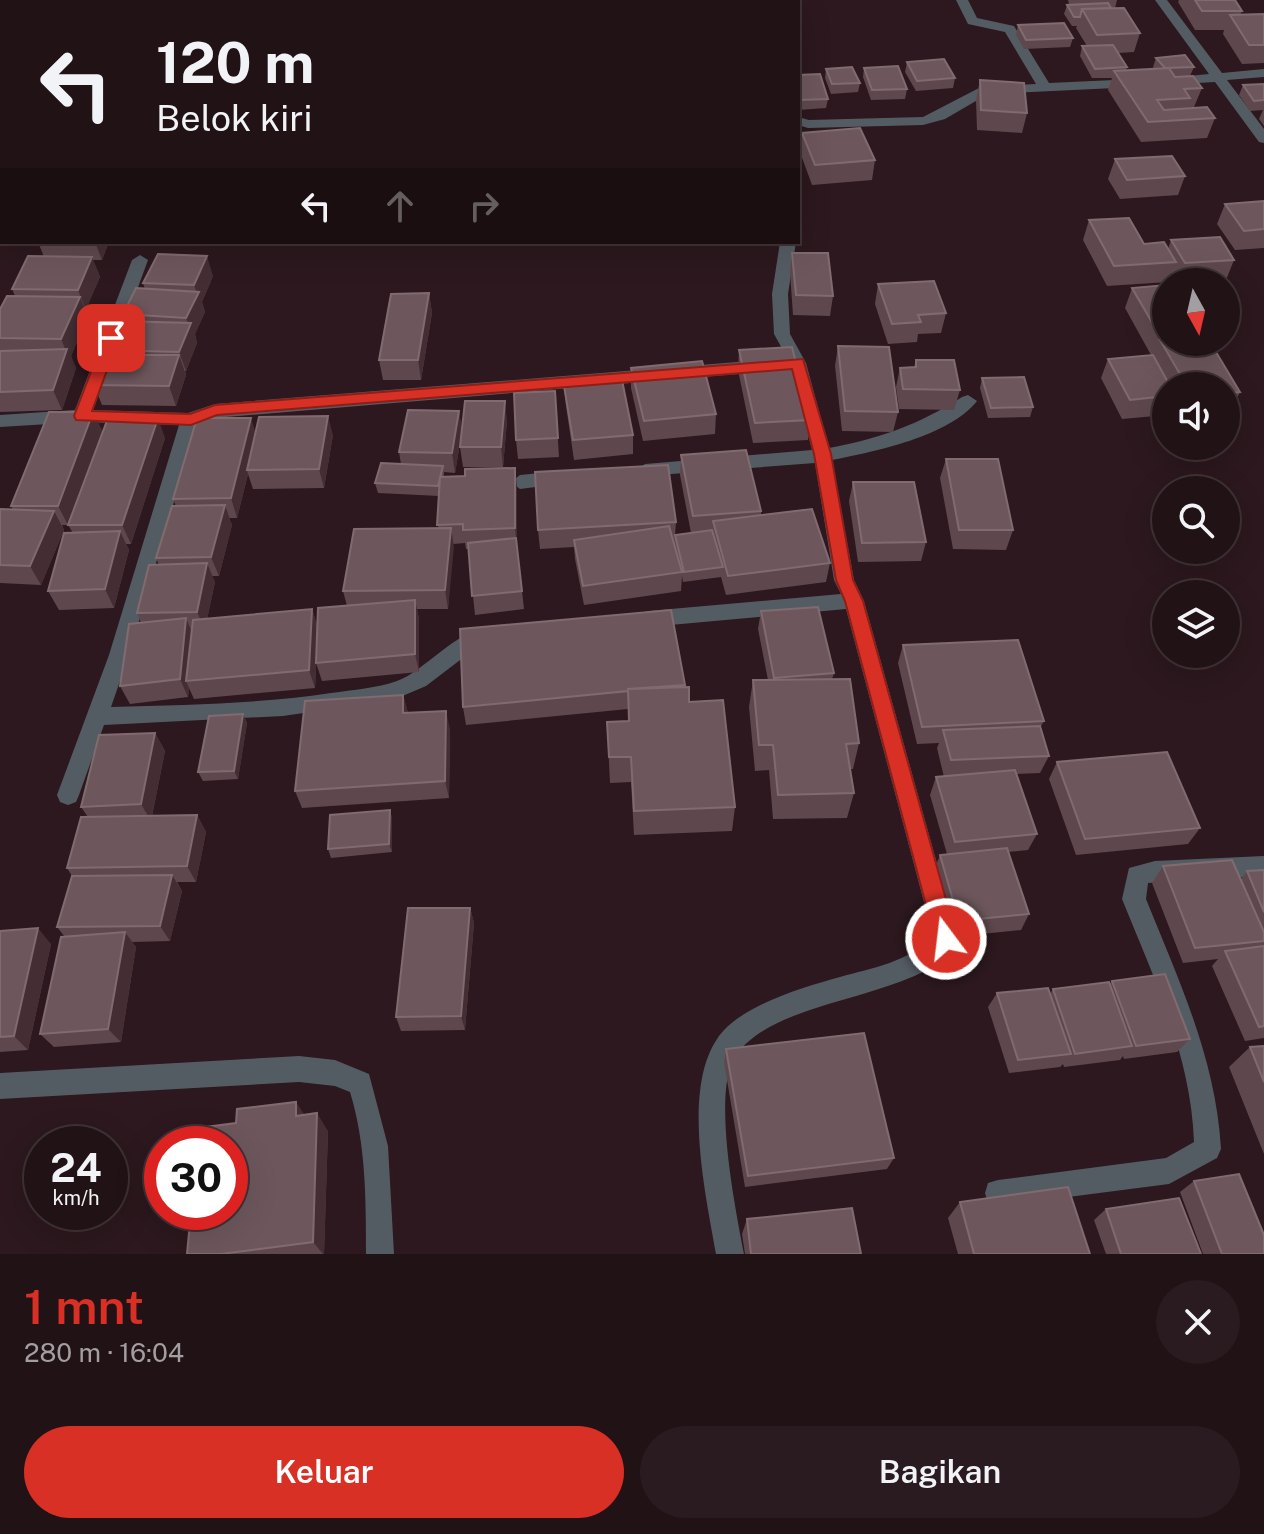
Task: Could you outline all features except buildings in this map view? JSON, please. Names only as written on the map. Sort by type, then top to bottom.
[{"type":"street","points":[[962,0],[972,21],[1010,29],[1043,85]]},
{"type":"street","points":[[1161,0],[1264,139]]},
{"type":"street","points":[[803,123],[933,120],[950,113],[964,99],[986,90],[1043,85],[1219,80],[1264,73]]},
{"type":"street","points":[[730,1254],[718,1185],[712,1099],[724,1049],[761,1017],[899,972],[936,953],[946,939],[854,601],[844,580],[822,454],[798,363],[782,334],[782,261],[787,244]]},
{"type":"street","points":[[82,416],[140,260]]},
{"type":"street","points":[[0,421],[82,416],[191,419],[215,410],[798,363]]},
{"type":"street","points":[[631,471],[822,454],[876,445],[919,432],[945,420],[968,401]]},
{"type":"street","points":[[68,795],[191,419]]},
{"type":"street","points":[[520,482],[584,476]]},
{"type":"street","points":[[626,621],[854,601]]},
{"type":"street","points":[[96,716],[284,709],[393,691],[422,681],[470,641],[505,633]]},
{"type":"street","points":[[998,1193],[1169,1171],[1208,1149],[1208,1111],[1197,1062],[1134,899],[1137,875],[1155,871],[1264,866]]},
{"type":"street","points":[[0,1086],[299,1069],[335,1073],[360,1083],[371,1115],[379,1172],[380,1254]]},
{"type":"route","points":[[111,338],[82,416],[191,419],[215,410],[798,363],[822,454],[844,580],[854,601],[946,939]]}]
